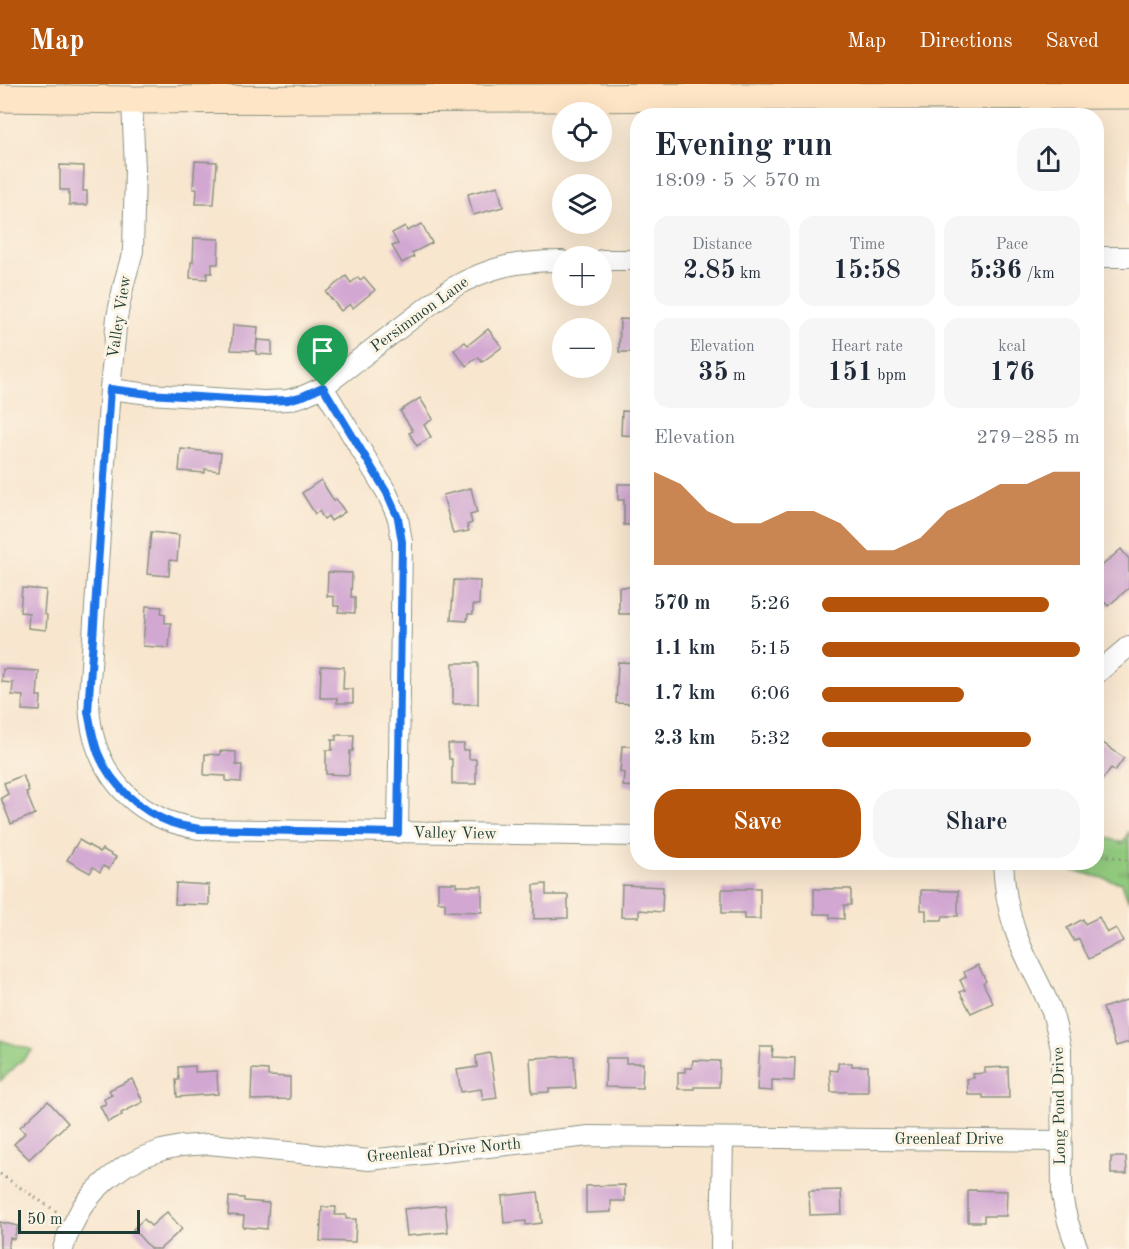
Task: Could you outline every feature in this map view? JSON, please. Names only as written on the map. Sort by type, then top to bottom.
[{"type":"main road","points":[[0,98],[132,92],[1129,95]]},
{"type":"street","name":"Valley View","points":[[132,92],[135,170],[133,250],[117,317],[88,712],[93,738],[107,770],[135,803],[174,824],[199,829],[630,836]]},
{"type":"street","points":[[1104,257],[1129,257]]},
{"type":"street","points":[[612,260],[630,260]]},
{"type":"street","name":"Persimmon Lane","points":[[110,389],[149,394],[264,401],[288,400],[303,396],[323,387],[452,288],[472,277],[493,268],[515,263],[552,261]]},
{"type":"street","points":[[323,387],[387,493],[398,518],[402,542],[398,833]]},
{"type":"street","points":[[1104,667],[1129,646]]},
{"type":"street","name":"Long Pond Drive","points":[[1003,870],[1004,884],[1014,928],[1052,1011],[1061,1049],[1062,1195],[1064,1213],[1078,1249]]},
{"type":"street","name":"Greenleaf Drive North","points":[[63,1249],[82,1207],[109,1178],[125,1166],[143,1157],[181,1146],[208,1144],[369,1160],[589,1136],[838,1139]]},
{"type":"street","points":[[721,1249],[723,1138]]},
{"type":"street","name":"Greenleaf Drive","points":[[838,1139],[1061,1141]]},
{"type":"path","points":[[1104,855],[1129,861]]},
{"type":"path","points":[[0,1174],[74,1223]]},
{"type":"green space","points":[[1129,831],[1129,902],[1122,883],[1071,870],[1104,870],[1104,837],[1123,843]]},
{"type":"green space","points":[[0,1040],[33,1050],[0,1081]]},
{"type":"building","points":[[195,161],[217,162],[214,204],[196,204],[197,189],[193,189]]},
{"type":"building","points":[[60,165],[84,166],[83,191],[87,191],[87,205],[69,205],[69,190],[60,190]]},
{"type":"building","points":[[498,186],[503,207],[473,215],[468,194]]},
{"type":"building","points":[[422,224],[432,243],[412,253],[414,257],[402,263],[392,246],[398,244],[392,233],[405,226],[407,231]]},
{"type":"building","points":[[194,238],[219,239],[218,264],[212,264],[212,273],[207,273],[207,279],[190,278]]},
{"type":"building","points":[[346,276],[351,283],[358,277],[360,280],[364,277],[375,290],[353,308],[350,304],[341,311],[326,292]]},
{"type":"building","points":[[620,319],[630,320],[630,352],[619,352]]},
{"type":"building","points":[[233,325],[258,327],[256,351],[231,350]]},
{"type":"building","points":[[488,329],[502,347],[482,362],[478,357],[466,366],[454,350],[465,342],[468,345]]},
{"type":"building","points":[[257,340],[272,341],[272,355],[256,354]]},
{"type":"building","points":[[420,398],[433,419],[424,425],[431,437],[417,446],[409,433],[413,431],[400,411]]},
{"type":"building","points":[[622,411],[630,412],[630,436],[621,435]]},
{"type":"building","points":[[181,449],[221,453],[219,471],[205,469],[205,473],[179,471]]},
{"type":"building","points":[[321,480],[334,501],[336,499],[345,512],[331,521],[328,516],[324,519],[319,511],[315,514],[302,493]]},
{"type":"building","points":[[618,484],[630,484],[630,525],[624,525],[624,500],[618,500]]},
{"type":"building","points":[[471,488],[477,513],[470,515],[472,523],[467,525],[469,531],[453,534],[443,495]]},
{"type":"building","points":[[151,532],[179,535],[177,561],[170,560],[169,576],[147,574]]},
{"type":"building","points":[[1121,549],[1129,559],[1129,588],[1108,606],[1104,602],[1104,564]]},
{"type":"building","points":[[328,572],[352,573],[351,597],[355,597],[355,613],[338,612],[339,606],[334,606],[334,597],[327,596]]},
{"type":"building","points":[[454,580],[480,581],[479,605],[473,605],[473,614],[468,614],[467,621],[451,620]]},
{"type":"building","points":[[619,587],[630,587],[630,614],[619,614]]},
{"type":"building","points":[[22,588],[46,590],[44,614],[47,615],[46,630],[28,628],[29,613],[20,612]]},
{"type":"building","points":[[146,606],[162,607],[161,613],[165,614],[165,623],[171,623],[169,648],[143,646]]},
{"type":"building","points":[[618,662],[630,663],[630,704],[616,703]]},
{"type":"building","points":[[453,663],[478,663],[478,704],[453,704]]},
{"type":"building","points":[[321,666],[344,667],[343,689],[353,689],[353,703],[337,703],[337,698],[320,698]]},
{"type":"building","points":[[3,669],[39,671],[37,696],[41,696],[40,711],[22,710],[23,696],[12,695],[13,683],[2,682]]},
{"type":"building","points":[[336,735],[354,735],[353,751],[350,751],[349,775],[326,774],[326,750],[332,750],[332,740],[336,740]]},
{"type":"building","points":[[448,744],[464,744],[463,750],[469,750],[469,759],[476,759],[476,784],[452,784],[452,759],[449,759]]},
{"type":"building","points":[[1104,744],[1124,758],[1115,771],[1111,768],[1104,777]]},
{"type":"building","points":[[622,746],[630,746],[630,786],[623,786],[624,773],[620,772]]},
{"type":"building","points":[[220,751],[236,752],[236,765],[242,765],[241,782],[226,781],[226,776],[204,775],[205,754],[220,755]]},
{"type":"building","points":[[23,775],[29,791],[26,792],[35,814],[11,824],[1,798],[8,794],[4,783]]},
{"type":"building","points":[[79,840],[100,852],[102,849],[116,857],[109,869],[103,866],[100,872],[93,867],[90,873],[67,860]]},
{"type":"building","points":[[176,883],[209,885],[209,905],[175,904]]},
{"type":"building","points":[[438,883],[482,886],[482,912],[445,911],[445,902],[438,902]]},
{"type":"building","points":[[546,884],[546,895],[568,895],[568,918],[534,919],[534,885]]},
{"type":"building","points":[[622,885],[663,887],[662,912],[639,910],[639,917],[621,917]]},
{"type":"building","points":[[760,888],[760,919],[744,919],[744,913],[722,913],[722,889]]},
{"type":"building","points":[[814,889],[851,889],[851,905],[844,905],[844,919],[830,918],[830,914],[814,914]]},
{"type":"building","points":[[921,890],[958,891],[958,916],[943,916],[942,920],[926,920],[926,910],[921,910]]},
{"type":"building","points":[[1099,917],[1107,933],[1116,928],[1123,941],[1089,959],[1079,939],[1074,941],[1067,928],[1083,919],[1085,924]]},
{"type":"building","points":[[978,965],[986,981],[983,983],[993,1003],[971,1013],[960,992],[965,990],[960,980],[966,977],[964,972]]},
{"type":"building","points":[[1129,999],[1129,1042],[1116,1046],[1103,1008]]},
{"type":"building","points":[[760,1047],[773,1047],[772,1057],[795,1058],[794,1081],[772,1080],[772,1091],[757,1090]]},
{"type":"building","points":[[490,1053],[497,1098],[483,1100],[481,1089],[461,1092],[457,1070],[477,1067],[476,1056]]},
{"type":"building","points":[[574,1056],[576,1088],[549,1089],[549,1092],[532,1093],[530,1058]]},
{"type":"building","points":[[606,1058],[626,1058],[626,1063],[643,1063],[642,1088],[605,1087]]},
{"type":"building","points":[[693,1060],[720,1061],[719,1087],[678,1089],[678,1072],[685,1072],[685,1068],[692,1068]]},
{"type":"building","points":[[838,1063],[868,1066],[868,1092],[831,1092],[830,1070],[838,1071]]},
{"type":"building","points":[[195,1066],[195,1072],[217,1071],[218,1094],[177,1097],[178,1067]]},
{"type":"building","points":[[1008,1067],[1009,1098],[983,1098],[983,1095],[968,1095],[967,1079],[974,1078],[973,1074],[985,1073],[985,1068]]},
{"type":"building","points":[[252,1069],[268,1070],[268,1076],[290,1077],[290,1099],[251,1100]]},
{"type":"building","points":[[132,1079],[143,1102],[108,1122],[100,1106],[106,1104],[104,1099],[112,1095],[109,1090]]},
{"type":"building","points":[[48,1101],[68,1123],[29,1159],[14,1144],[25,1133],[20,1127]]},
{"type":"building","points":[[1111,1157],[1126,1157],[1127,1174],[1111,1174]]},
{"type":"building","points":[[625,1185],[625,1201],[611,1201],[611,1212],[586,1213],[586,1186]]},
{"type":"building","points":[[841,1190],[842,1214],[810,1215],[809,1191]]},
{"type":"building","points":[[968,1190],[1007,1191],[1006,1216],[984,1216],[984,1222],[968,1222]]},
{"type":"building","points":[[538,1192],[542,1223],[526,1225],[526,1221],[504,1223],[502,1196]]},
{"type":"building","points":[[229,1197],[269,1203],[267,1229],[243,1227],[244,1216],[228,1215]]},
{"type":"building","points":[[445,1205],[448,1232],[407,1236],[404,1209]]},
{"type":"building","points":[[322,1207],[336,1207],[335,1215],[346,1215],[346,1219],[356,1219],[355,1242],[320,1241]]},
{"type":"building","points":[[167,1212],[182,1229],[160,1249],[151,1249],[133,1229],[144,1219],[151,1226]]},
{"type":"building","points":[[0,1222],[18,1226],[14,1239],[10,1238],[8,1249],[0,1249]]},
{"type":"route","points":[[323,387],[387,493],[398,518],[402,542],[402,599],[398,833],[199,829],[174,824],[135,803],[117,784],[99,754],[88,712],[110,389],[149,394],[264,401],[288,400],[323,387]]}]
